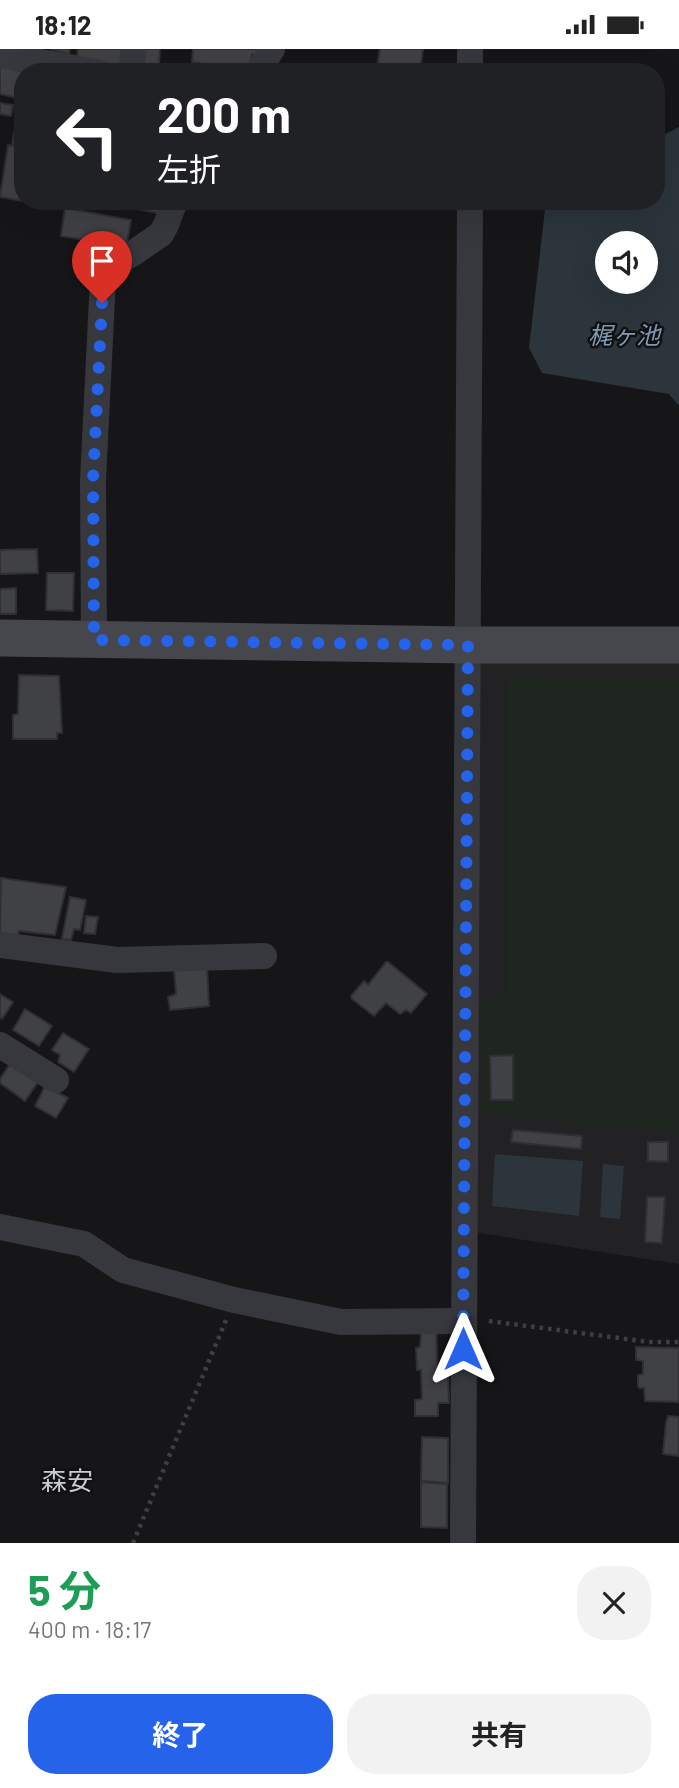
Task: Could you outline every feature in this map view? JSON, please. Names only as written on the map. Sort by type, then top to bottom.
[{"type":"street","points":[[0,55],[46,63]]},
{"type":"street","points":[[94,640],[93,480],[103,278],[111,265],[161,234],[172,210]]},
{"type":"street","points":[[463,1543],[470,210]]},
{"type":"street","points":[[0,638],[468,645],[679,645]]},
{"type":"street","points":[[0,945],[117,960],[264,956]]},
{"type":"street","points":[[0,1045],[56,1080]]},
{"type":"street","points":[[0,1227],[84,1244],[123,1270],[234,1300],[341,1322],[463,1321]]},
{"type":"path","points":[[133,1543],[234,1300]]},
{"type":"path","points":[[463,1321],[491,1321],[649,1342],[679,1342]]},
{"type":"shaded area","points":[[479,662],[679,662],[679,1264],[473,1232]]},
{"type":"shaded area","points":[[507,676],[679,677],[679,1133],[481,1114],[481,1000],[508,993]]},
{"type":"water","name":"梶ヶ池","points":[[679,127],[679,406],[669,394],[542,373],[529,348],[545,210],[665,210],[665,134]]},
{"type":"water","points":[[495,1154],[583,1161],[579,1216],[492,1206]]},
{"type":"water","points":[[603,1164],[624,1166],[620,1219],[600,1217]]},
{"type":"building","points":[[50,49],[70,49],[69,54]]},
{"type":"building","points":[[78,49],[128,49],[125,63],[76,63]]},
{"type":"building","points":[[139,49],[160,49],[159,63],[138,63]]},
{"type":"building","points":[[193,49],[260,49],[259,54],[252,54],[250,63],[192,62]]},
{"type":"building","points":[[380,49],[423,49],[421,63],[378,63]]},
{"type":"building","points":[[0,65],[14,69],[14,97],[0,94]]},
{"type":"building","points":[[0,103],[13,105],[11,116],[0,114]]},
{"type":"building","points":[[8,145],[14,146],[14,199],[0,197]]},
{"type":"building","points":[[65,210],[131,220],[126,247],[61,236]]},
{"type":"building","points":[[37,549],[38,573],[0,574],[0,550]]},
{"type":"building","points":[[47,573],[74,573],[73,611],[46,610]]},
{"type":"building","points":[[16,588],[16,614],[0,614],[0,589]]},
{"type":"building","points":[[19,675],[59,676],[62,733],[57,733],[57,739],[13,739],[13,715],[18,714]]},
{"type":"building","points":[[1,878],[66,887],[55,935],[19,931],[17,937],[0,935]]},
{"type":"building","points":[[70,897],[86,900],[80,930],[74,929],[71,940],[62,939]]},
{"type":"building","points":[[86,916],[98,917],[95,934],[84,933]]},
{"type":"building","points":[[386,962],[427,994],[411,1013],[406,1010],[400,1014],[386,1003],[374,1016],[352,999],[351,996],[364,981],[368,985]]},
{"type":"building","points":[[207,966],[209,1006],[170,1010],[168,997],[176,994],[174,970]]},
{"type":"building","points":[[0,994],[13,1002],[2,1019],[0,1017]]},
{"type":"building","points":[[25,1009],[52,1026],[39,1046],[13,1030]]},
{"type":"building","points":[[63,1033],[89,1049],[74,1072],[58,1062],[60,1055],[52,1050]]},
{"type":"building","points":[[513,1055],[513,1100],[491,1100],[490,1056]]},
{"type":"building","points":[[10,1064],[38,1082],[25,1101],[0,1083]]},
{"type":"building","points":[[45,1086],[68,1098],[56,1118],[35,1106]]},
{"type":"building","points":[[513,1130],[582,1136],[581,1149],[511,1142]]},
{"type":"building","points":[[648,1142],[668,1142],[668,1162],[648,1161]]},
{"type":"building","points":[[647,1197],[665,1197],[662,1243],[645,1242]]},
{"type":"building","points":[[436,1332],[438,1373],[448,1373],[449,1403],[438,1403],[438,1416],[415,1416],[415,1400],[422,1399],[421,1370],[417,1370],[416,1348],[420,1347],[421,1333]]},
{"type":"building","points":[[636,1347],[679,1348],[679,1402],[645,1401],[644,1388],[638,1386],[638,1375],[643,1374],[643,1361],[636,1360]]},
{"type":"building","points":[[668,1416],[679,1417],[679,1456],[663,1454]]},
{"type":"building","points":[[422,1437],[448,1438],[448,1483],[421,1481]]},
{"type":"building","points":[[421,1482],[447,1484],[447,1528],[421,1527]]},
{"type":"district","name":"森安","points":[[67,1479]]},
{"type":"route","points":[[102,303],[93,480],[94,640],[468,645],[463,1349]]}]
